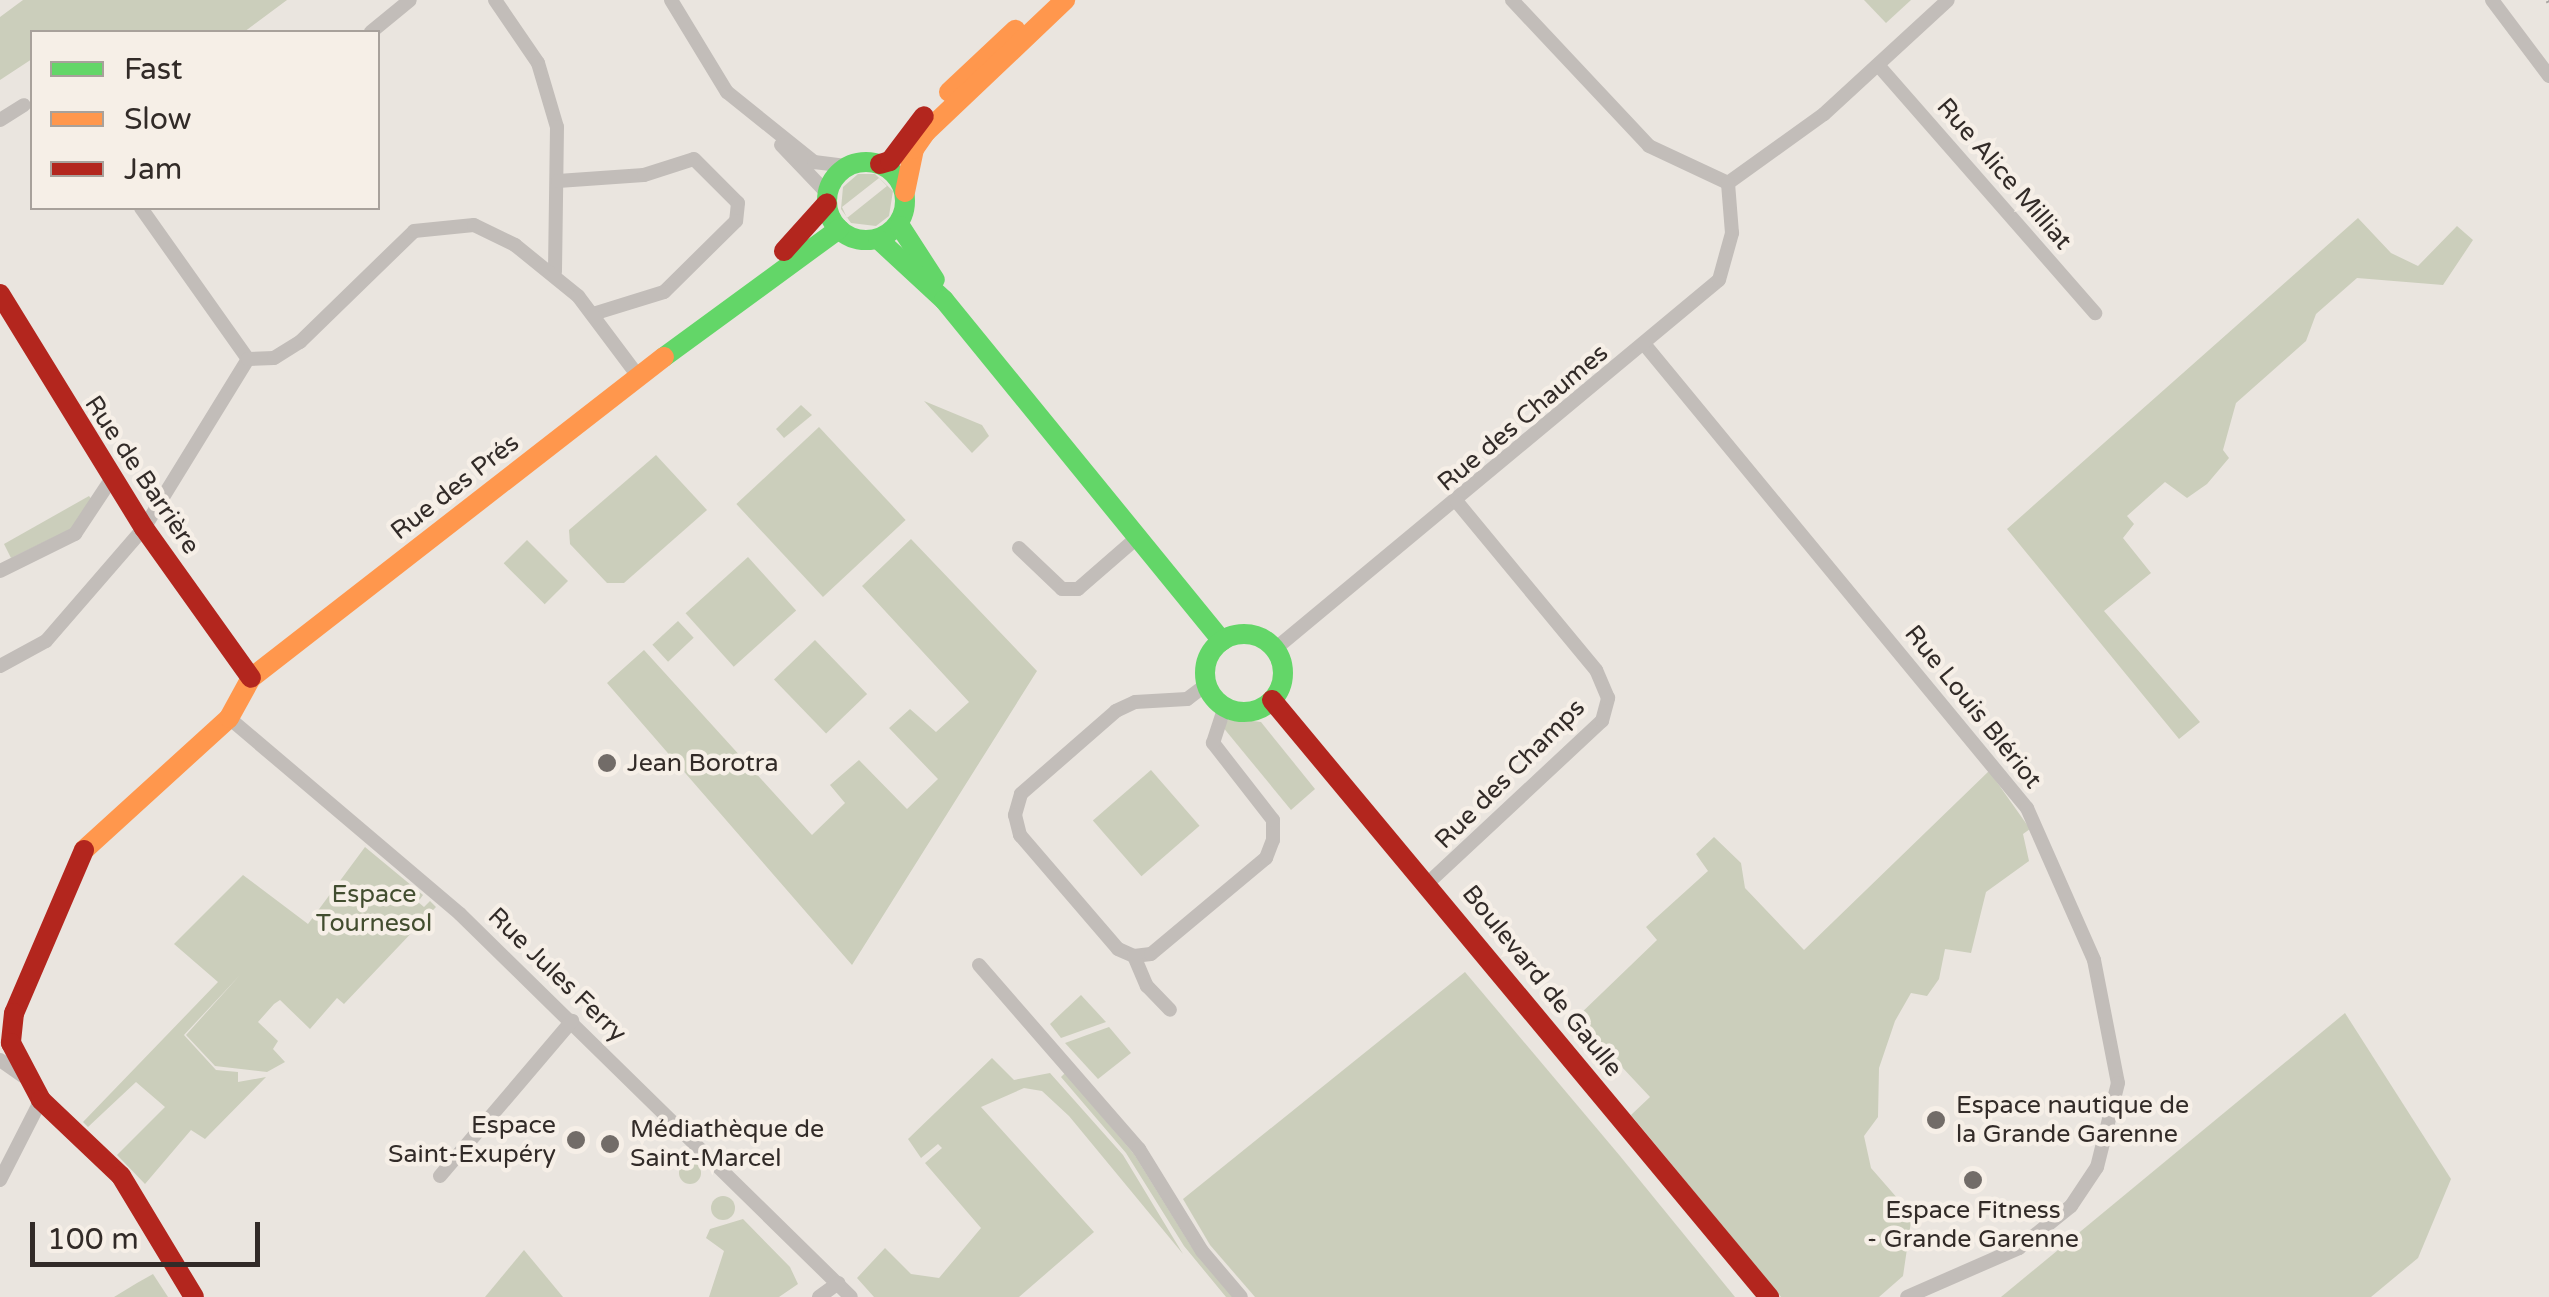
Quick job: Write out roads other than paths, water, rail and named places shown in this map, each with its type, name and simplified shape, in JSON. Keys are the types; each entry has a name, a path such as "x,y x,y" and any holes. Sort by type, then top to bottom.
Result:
{"main road":[{"path":"901,220 878,239 857,240 839,230 827,198 848,166 880,164 1046,0"},
{"path":"1065,0 926,132 914,149 901,235 944,300 1222,640"},
{"path":"880,164 905,192"},
{"name":"Rue des Prés","path":"726,309 827,198"},
{"name":"Rue des Prés","path":"7,1020 86,846 229,718 251,678 638,376 839,230"},
{"path":"878,239 944,300"},
{"name":"Rue de Barrière","path":"0,294 144,528 251,678"},
{"path":"1256,636 1275,649 1283,669 1272,700 1247,712 1225,707 1206,684 1207,661 1222,640 1256,636"},
{"name":"Boulevard de Gaulle","path":"1272,700 1769,1297"},
{"path":"7,1020 23,1076 41,1100 121,1176 194,1297"}],"street":[{"path":"373,30 410,0"},
{"path":"495,0 520,30 538,63 557,127 555,272"},
{"path":"672,0 727,92 814,162 848,166"},
{"path":"1512,0 1648,146 1728,183 1782,149 1948,0"},
{"path":"2492,0 2549,76"},
{"name":"Rue Alice Milliat","path":"1878,65 2096,313"},
{"path":"0,120 24,105"},
{"path":"742,105 827,198"},
{"path":"558,181 644,175 694,158 738,204 736,221 664,292 593,314"},
{"name":"Rue des Chaumes","path":"1275,649 1458,502 1719,280 1732,233 1728,183"},
{"path":"142,210 248,359"},
{"path":"248,359 274,358 300,342 390,250 436,224 474,225 555,272 593,314 638,376"},
{"name":"Rue Louis Blériot","path":"1645,345 2027,808 2094,960 2118,1083 2097,1167 2070,1206 2019,1248 1907,1297"},
{"path":"0,666 46,642 144,528 248,359"},
{"path":"0,571 75,534 112,478"},
{"name":"Rue des Champs","path":"1428,883 1602,722 1608,698 1596,670 1458,502"},
{"path":"1019,548 1062,588 1078,589 1139,536"},
{"path":"1206,684 1188,699 1135,702 1116,712 1021,794 1016,814 1020,834 1118,950 1134,956 1151,954 1266,858 1273,840 1273,820 1213,743 1225,707"},
{"name":"Rue Jules Ferry","path":"229,718 412,870 572,1021 851,1297"},
{"path":"1134,956 1147,986 1170,1010"},
{"path":"978,965 1139,1149 1202,1252 1241,1297"},
{"path":"440,1176 572,1021"},
{"path":"0,1060 23,1076"},
{"path":"0,1180 41,1100"},
{"path":"819,1297 838,1283"}],"place":[{"name":"Jean Borotra","path":"607,763"},
{"name":"Espace nautique de la Grande Garenne","path":"1936,1120"},
{"name":"Espace Saint-Exupéry","path":"576,1140"},
{"name":"Médiathèque de Saint-Marcel","path":"610,1144"},
{"name":"Espace Fitness - Grande Garenne","path":"1973,1180"}],"park label":[{"name":"Espace Tournesol","path":"374,910"}]}
